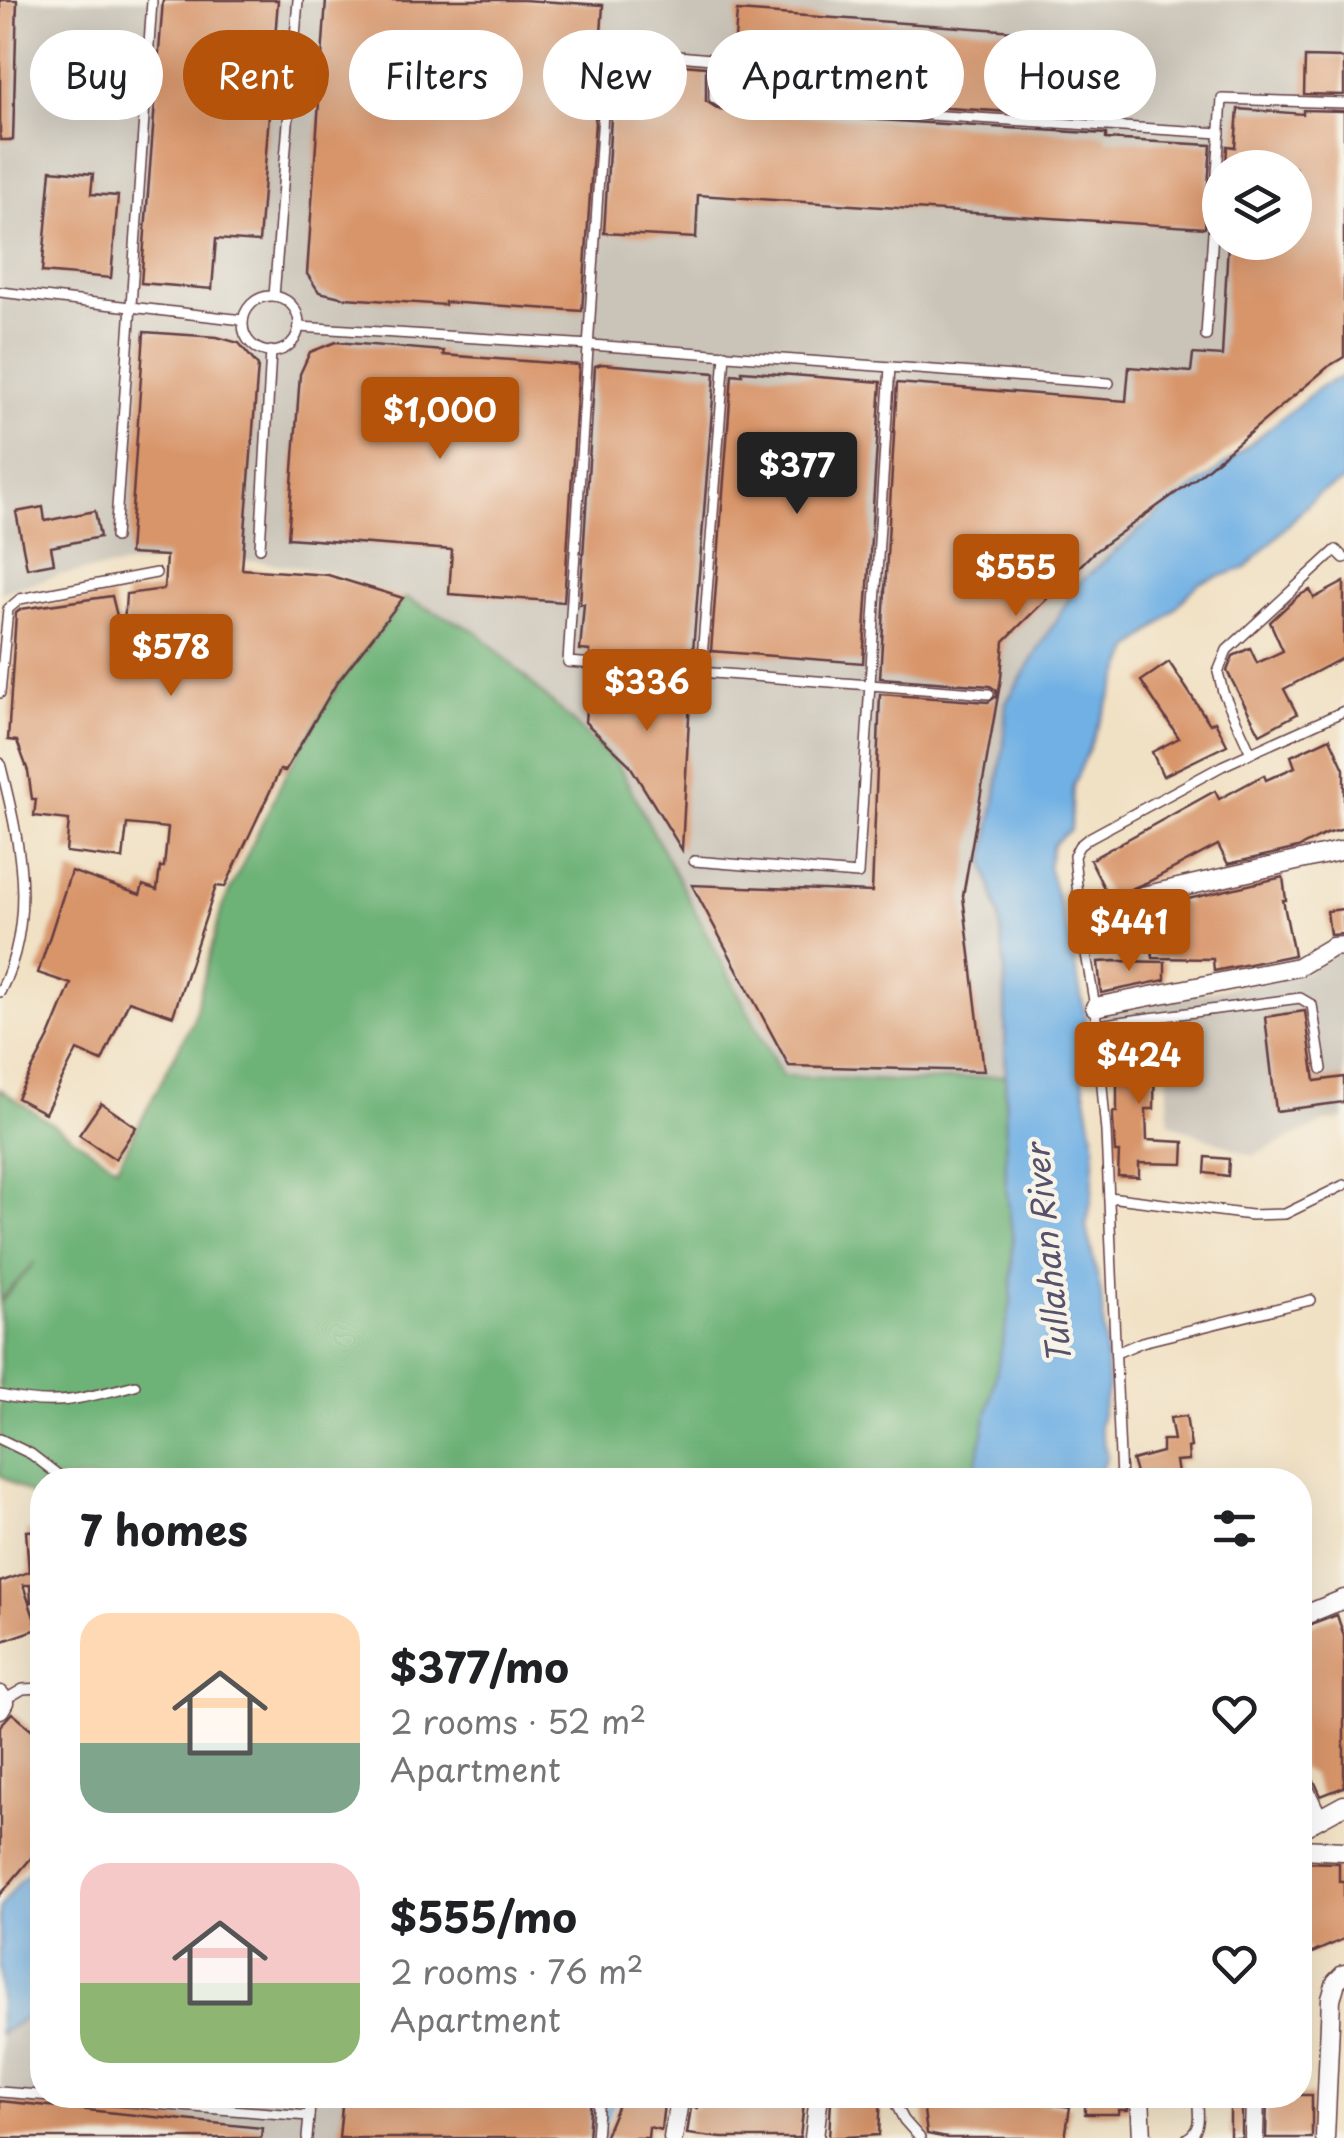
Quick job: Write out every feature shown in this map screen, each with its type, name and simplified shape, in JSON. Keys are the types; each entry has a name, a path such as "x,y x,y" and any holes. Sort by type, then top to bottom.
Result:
{"street":[{"path":"1081,924 1143,896 1340,852"},
{"path":"1096,1016 1298,967 1332,947 1344,946"},
{"path":"1312,1612 1344,1599"},
{"path":"1312,1805 1318,1818"},
{"path":"1312,1822 1344,1805"},
{"path":"1312,1849 1344,1850"},
{"path":"1326,2138 1331,1999 1336,1982 1344,1974"},
{"path":"673,2138 678,2108"},
{"path":"814,2138 817,2108"},
{"path":"1141,2108 1142,2138"},
{"path":"1254,2138 1255,2108"}],"lane":[{"path":"115,537 152,0"},
{"path":"274,296 298,0"},
{"path":"989,694 568,662 606,66 610,55 624,52 711,59 716,102 1220,133"},
{"path":"1206,336 1222,99 1344,103"},
{"path":"0,292 243,320"},
{"path":"274,296 292,305 299,328 286,347 270,352 253,346 245,336 243,320 246,309 257,299 274,296"},
{"path":"299,328 1109,383"},
{"path":"260,548 270,352"},
{"path":"701,672 725,354"},
{"path":"694,862 858,874 890,367"},
{"path":"1252,753 1222,692 1218,672 1227,650 1344,541"},
{"path":"1336,550 1344,558"},
{"path":"0,692 8,609 20,599 156,573"},
{"path":"1120,1468 1109,1197 1096,1016 1074,856 1079,846 1252,753 1344,711"},
{"path":"0,763 16,826 23,877 19,938 0,992"},
{"path":"1096,1016 1300,998 1312,1005 1322,1069"},
{"path":"1109,1197 1251,1214 1285,1214 1344,1185"},
{"path":"1116,1353 1142,1342 1311,1300"},
{"path":"0,1395 59,1404 136,1385"},
{"path":"0,1439 49,1468"},
{"path":"1,1701 30,1689"},
{"path":"0,2092 30,2094"},
{"path":"206,2108 309,2116"},
{"path":"307,2138 310,2108"},
{"path":"596,2138 598,2108"},
{"path":"898,2108 920,2138"},
{"path":"1186,2138 1198,2124 1198,2108"}],"shaded area":[{"path":"0,0 1344,0 1344,357 1256,425 1077,585 1006,703 1004,745 992,820 1005,969 1005,1075 914,1082 782,1076 703,921 476,631 405,598 324,571 256,561 159,561 63,574 0,593"},
{"path":"1344,952 1344,1119 1325,1122 1252,1156 1169,1123 1166,1033 1109,1037 1107,1013 1308,971 1333,953"},
{"path":"30,2015 30,2108 612,2108 602,2138 0,2138 0,2034"}],"green space":[{"path":"405,598 476,631 618,765 782,1076 914,1082 1005,1075 1006,1185 1013,1240 1011,1304 976,1468 30,1468 30,1494 0,1475 0,1303 35,1262 0,1300 0,1089 117,1167 193,1020 222,907 284,777 338,685"}],"water":[{"name":"Tullahan River","path":"1344,376 1344,481 1318,494 1246,568 1199,583 1131,649 1073,786 1071,829 1053,844 1048,866 1070,942 1086,1019 1081,1068 1095,1146 1086,1227 1101,1293 1108,1387 1099,1426 1107,1456 1102,1468 976,1468 1011,1304 1013,1240 1006,1185 1005,969 999,916 985,862 1004,745 1006,703 1077,585 1160,512 1321,386"},
{"path":"30,1872 30,2015 0,2034 0,1908"}],"building":[{"path":"0,0 17,0 13,140 0,140"},
{"path":"163,0 278,0 276,30 183,30 183,120 269,120 259,242 216,239 212,289 141,283 154,120 163,120"},
{"path":"326,0 523,0 603,5 601,30 543,30 543,120 595,120 582,311 345,298 319,292 307,274 318,120 329,120 329,30 324,30"},
{"path":"737,11 1002,30 984,30 984,110 964,109 964,30 736,30"},
{"path":"1305,57 1344,58 1344,95 1304,94"},
{"path":"687,65 706,67 707,120 881,120 1106,134 1106,139 1211,145 1211,150 1202,150 1202,228 698,195 696,238 604,233 611,120 687,120"},
{"path":"1238,109 1303,114 1303,110 1344,111 1344,357 1195,479 1094,552 1004,641 1001,678 963,896 984,1071 789,1066 692,885 872,892 880,694 988,702 997,696 990,686 880,678 897,383 1126,401 1129,367 1191,372 1193,354 1222,356 1227,260 1312,260 1312,150 1227,150 1227,146 1235,147"},
{"path":"51,170 93,174 91,194 118,196 111,278 42,272"},
{"path":"144,332 217,337 239,343 258,366 242,569 328,575 403,598 336,684 285,771 280,770 225,887 216,886 173,1016 129,1001 102,1061 77,1050 45,1113 17,1098 71,984 38,973 71,871 140,895 143,885 157,890 168,828 127,824 123,859 66,852 69,820 34,816 36,799 32,799 28,771 17,741 8,740 16,613 21,609 112,596 123,640 126,594 164,589 166,556 129,554"},
{"path":"336,342 579,365 564,602 449,594 452,550 288,538 300,374 310,352"},
{"path":"595,366 715,373 692,663 590,656 590,651 580,650"},
{"path":"742,371 881,382 863,663 711,651 732,374 742,375"},
{"path":"43,507 45,521 95,511 100,537 51,547 54,563 27,568 16,512"},
{"path":"1344,582 1344,657 1284,689 1297,714 1260,734 1227,671 1233,656 1250,648 1257,663 1283,651 1270,622 1298,596 1310,590 1314,598"},
{"path":"1169,662 1210,724 1215,721 1227,745 1163,776 1152,752 1179,738 1141,681"},
{"path":"589,672 691,680 682,850 629,764 585,722"},
{"path":"1330,738 1344,769 1344,829 1298,848 1228,864 1218,845 1109,898 1090,860 1215,791 1219,799 1264,775 1266,780 1295,767 1291,756"},
{"path":"1283,877 1283,900 1294,955 1214,971 1213,959 1153,958 1149,920 1125,925 1123,919 1147,908 1188,902"},
{"path":"1343,909 1344,934 1330,935 1327,911"},
{"path":"1098,962 1165,962 1165,980 1101,993"},
{"path":"1305,1011 1315,1081 1344,1077 1344,1102 1276,1111 1265,1017"},
{"path":"1163,1035 1165,1051 1155,1052 1154,1109 1146,1109 1147,1140 1184,1142 1183,1164 1139,1163 1139,1177 1118,1176 1119,1152 1115,1152 1113,1118 1113,1112 1117,1112 1117,1039"},
{"path":"101,1103 136,1127 115,1159 79,1135"},
{"path":"1206,1157 1229,1159 1228,1176 1205,1173"},
{"path":"1186,1416 1189,1460 1176,1461 1177,1468 1134,1468 1132,1460 1162,1452 1162,1440 1174,1440 1170,1418"},
{"path":"26,1531 30,1531 30,1585 23,1585 30,1606 30,1632 0,1642 0,1582 29,1572"},
{"path":"1337,1615 1344,1636 1344,1787 1321,1796 1312,1776 1312,1624"},
{"path":"12,1713 30,1728 30,1859 0,1895 0,1726"},
{"path":"1312,1862 1339,1863 1339,1881 1344,1881 1344,1939 1312,1953"},
{"path":"0,2101 30,2104 30,2108 68,2108 262,2128 261,2138 0,2138"},
{"path":"342,2108 590,2108 588,2138 339,2138"},
{"path":"617,2108 664,2108 661,2130 649,2127 648,2138 604,2138"},
{"path":"691,2108 803,2108 800,2138 687,2134"},
{"path":"831,2108 880,2108 879,2135 829,2138"},
{"path":"924,2108 1070,2108 1065,2138 947,2138 927,2134"},
{"path":"1085,2108 1128,2108 1119,2110 1119,2114 1085,2114"},
{"path":"1230,2108 1242,2108 1242,2138 1230,2138"},
{"path":"1267,2108 1312,2108 1312,2138 1266,2138"}],"waterway":[{"path":"604,2138 602,2126 610,2108"}]}
